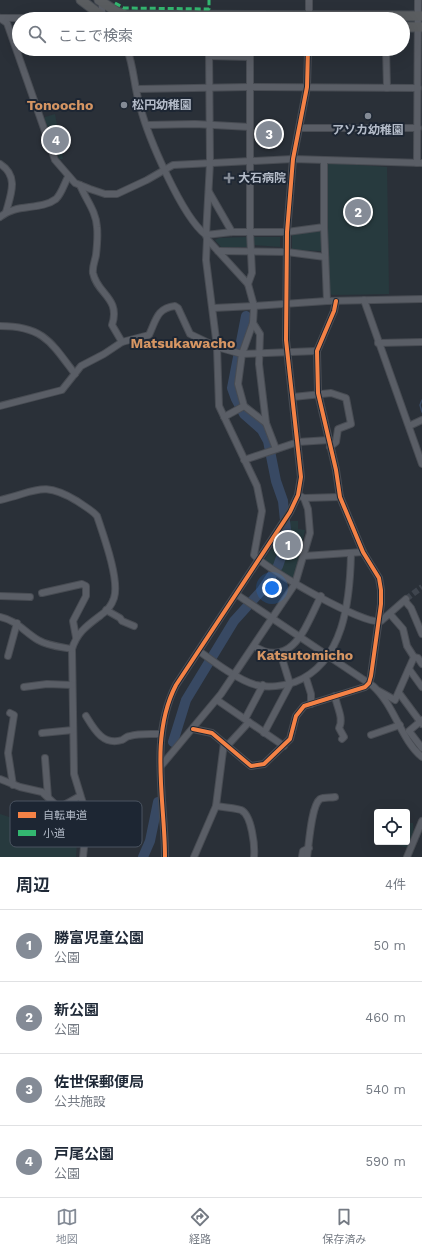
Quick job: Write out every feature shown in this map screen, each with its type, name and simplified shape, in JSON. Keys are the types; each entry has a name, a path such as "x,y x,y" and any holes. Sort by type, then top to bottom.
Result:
{"highway":[{"path":"81,0 104,12"},
{"path":"101,1 109,12"},
{"path":"410,16 420,16"}],"street":[{"path":"309,0 309,12"},
{"path":"18,56 50,150 55,160 68,177 80,185 98,192 117,194 174,165 293,159 420,163 418,128 420,16 418,0"},
{"path":"101,1 109,12"},
{"path":"0,18 12,18"},
{"path":"0,18 7,23 12,38"},
{"path":"129,56 137,89 139,105 165,170 194,224 248,284 254,306 253,323 242,354 238,384 244,406 266,423"},
{"path":"248,284 252,273 250,232 250,57 209,56 210,163 206,260 217,347 219,406 257,486 260,500 261,523 254,555 258,560 295,584 346,610 378,622"},
{"path":"161,766 217,700 295,584 310,533 308,509 301,496 298,442 288,353 287,305 287,232 293,159 301,128 307,87 308,56"},
{"path":"386,56 387,88"},
{"path":"137,89 249,87 419,87"},
{"path":"147,125 195,124 250,127"},
{"path":"301,128 418,128"},
{"path":"324,160 324,227 327,301"},
{"path":"0,164 7,168 11,176 13,187 6,212"},
{"path":"0,216 6,212 50,202 60,194 68,177"},
{"path":"80,185 92,208 97,227 96,256 93,273 114,306 115,313 112,325 122,342"},
{"path":"209,191 232,232"},
{"path":"207,237 232,232 287,232 324,227"},
{"path":"218,251 287,252 325,257"},
{"path":"213,308 287,305 327,301 422,299"},
{"path":"364,300 422,464"},
{"path":"193,728 212,733 247,764 257,766 269,760 290,739 299,711 304,706 364,687 369,683 373,667 382,590 379,578 363,552 340,497 329,440 318,395 317,351 326,325 334,311 336,301"},
{"path":"0,406 62,390 81,366 104,354 122,342 149,335 157,315 166,307 176,306 180,310 190,334 217,347 234,352 242,354 259,354 317,351"},
{"path":"253,323 259,331 259,354 266,423 276,449"},
{"path":"0,326 33,330 42,334 52,343 75,374"},
{"path":"378,343 422,342"},
{"path":"293,397 331,393 346,398 351,424 338,429 336,442 330,447"},
{"path":"224,417 244,406"},
{"path":"409,426 422,420"},
{"path":"244,460 298,442 329,440"},
{"path":"0,500 37,490 49,489 58,491 93,511 97,516 103,534 116,588 114,598 106,610 86,626 76,637 72,649 74,774 82,801"},
{"path":"301,496 340,497"},
{"path":"165,857 160,780 161,734 168,699 301,496"},
{"path":"304,556 363,552"},
{"path":"199,651 208,658 256,685 290,684 306,678 314,673 328,656 343,624 351,580 351,554"},
{"path":"42,593 82,584 86,586 86,596 73,621 76,637"},
{"path":"236,594 395,700 414,657"},
{"path":"0,596 30,597"},
{"path":"254,646 265,652 280,652 288,649 300,638 321,596"},
{"path":"378,622 390,614 405,600 411,608 422,634"},
{"path":"106,610 120,618 122,621 134,626"},
{"path":"390,614 403,628 408,646 414,657 418,658 422,664"},
{"path":"0,617 17,623 37,640 47,644 72,649"},
{"path":"8,656 17,623"},
{"path":"264,733 290,684 280,652"},
{"path":"409,669 422,687"},
{"path":"306,678 311,694 311,704"},
{"path":"24,687 47,684 72,685"},
{"path":"194,857 216,806 225,745 247,720 263,685"},
{"path":"378,690 410,743 422,758"},
{"path":"399,693 421,722 409,731 422,748"},
{"path":"335,696 338,712 342,717 342,722 339,728 344,737 342,739"},
{"path":"217,700 284,746"},
{"path":"10,713 14,715 8,753 13,785"},
{"path":"86,716 98,734 104,739 114,741 122,740 130,736 161,734"},
{"path":"375,736 400,725"},
{"path":"42,733 73,730"},
{"path":"44,758 48,797"},
{"path":"0,779 13,785 42,792 52,801"},
{"path":"70,801 80,796"},
{"path":"307,857 313,814 317,802 322,798 336,797"},
{"path":"216,806 241,810 245,813 252,832 254,857"},
{"path":"407,857 422,821"},
{"path":"83,857 84,847"},
{"path":"302,857 303,851 309,848"}],"green space":[{"path":"55,114 63,159 59,159 45,120 45,117"},
{"path":"329,163 387,167 389,294 332,295 329,292 326,166"},
{"path":"321,231 322,251 292,250 292,234"},
{"path":"247,237 248,247 221,247 215,240 219,238"},
{"path":"254,237 280,237 280,247 254,245"},
{"path":"291,521 298,521 298,529 305,530 294,578 291,579 264,560"},
{"path":"0,814 10,817 10,847 77,847 76,857 0,857"},
{"path":"410,823 413,823 414,834 410,843"},
{"path":"397,845 409,845 408,848"}],"waterway":[{"path":"173,742 186,700 234,621 262,590 278,566 287,540 283,501 276,481 268,441 262,430 244,414 232,388 246,316"},
{"path":"422,400 420,405 422,412"},
{"path":"143,857 150,841 158,802"}],"tunnel":[{"path":"406,599 422,587"}],"marked path":[{"path":"115,3 124,8 209,9 209,0"}],"cycle path":[{"path":"165,857 160,770 163,726 168,705 176,685 290,512 298,495 301,477 286,340 287,232 293,159 307,87 308,56"},
{"path":"193,729 212,733 251,766 264,764 290,739 296,716 304,706 365,687 369,683 381,604 379,578 363,552 340,497 336,470 318,393 317,351 334,311 336,301"}],"place":[{"name":"松円幼稚園","path":"124,105"},
{"name":"アソカ幼稚園","path":"368,116"},
{"name":"佐世保郵便局","path":"269,134"},
{"name":"戸尾公園","path":"56,140"},
{"name":"大石病院","path":"229,178"},
{"name":"新公園","path":"358,212"},
{"name":"勝富児童公園","path":"288,545"}],"district":[{"name":"Tonoocho","path":"60,105"},
{"name":"Matsukawacho","path":"183,343"},
{"name":"Katsutomicho","path":"305,655"}]}
